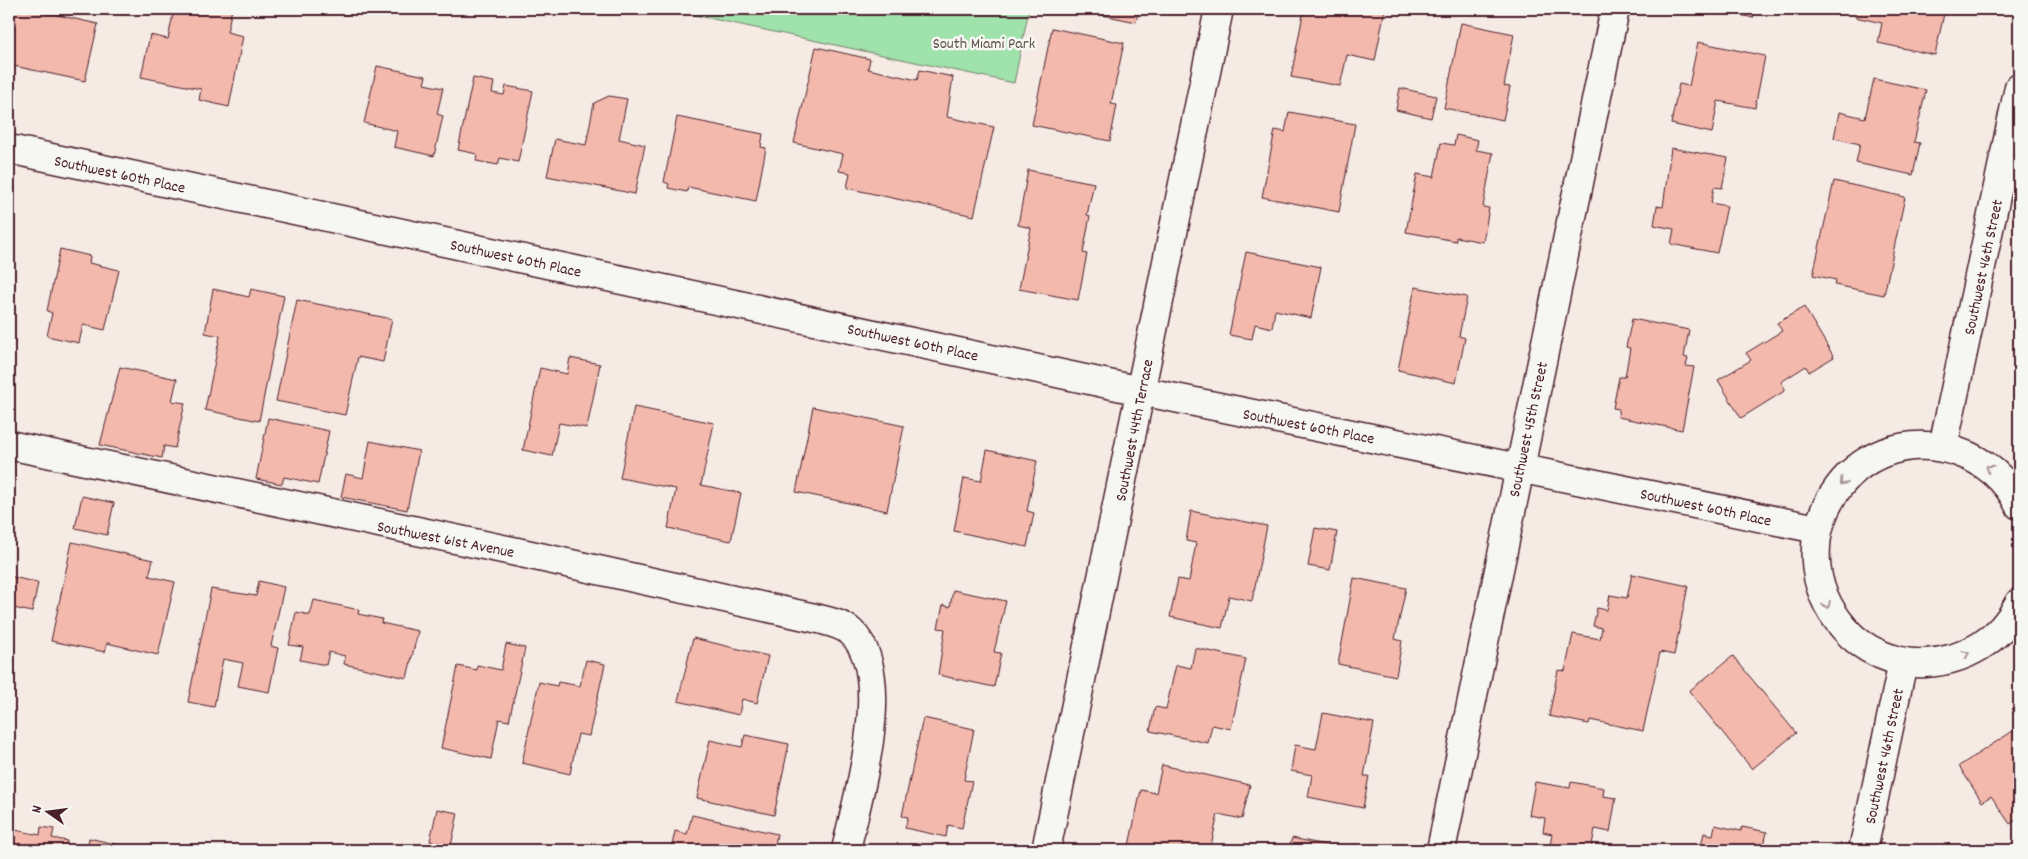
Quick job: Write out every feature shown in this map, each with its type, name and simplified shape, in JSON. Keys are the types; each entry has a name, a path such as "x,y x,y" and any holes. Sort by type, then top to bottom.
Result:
{"street":[{"name":"Southwest 44th Terrace","path":"1046,850 1218,9"},
{"name":"Southwest 45th Street","path":"1442,850 1519,468 1615,9"},
{"name":"Southwest 46th Street","path":"1943,447 2019,87"},
{"name":"Southwest 60th Place","path":"9,149 1141,391 1817,529"},
{"name":"Southwest 61st Avenue","path":"9,445 517,552 831,622 852,633 867,658 873,690 870,728 846,850"},
{"path":"2019,505 2014,494 1995,472 1971,456 1943,447 1916,445 1889,450 1864,462 1843,480 1827,502 1817,529 1814,558 1819,587 1831,614 1859,642 1875,652 1903,662 1922,664 1941,662 1975,650 2004,626 2019,603"},
{"name":"Southwest 46th Street","path":"1863,850 1903,662"}],"green space":[{"name":"South Miami Park","path":"666,9 1029,9 1014,83"}],"building":[{"path":"9,9 30,9 98,24 85,81 9,65"},
{"path":"174,9 232,9 227,32 243,36 229,107 199,100 201,89 141,77 150,35 168,39"},
{"path":"315,9 349,9 347,15"},
{"path":"1075,9 1139,9 1136,22"},
{"path":"1304,9 1314,11 1315,9 1385,9 1375,61 1347,55 1340,86 1291,77"},
{"path":"1715,9 1755,9 1753,18"},
{"path":"1856,9 1945,9 1935,55 1878,43 1882,23 1855,17"},
{"path":"1461,23 1514,34 1504,86 1510,87 1503,120 1444,108"},
{"path":"1052,28 1124,43 1111,104 1117,105 1110,141 1032,125"},
{"path":"1698,42 1765,56 1755,108 1718,101 1712,133 1671,124 1679,84 1689,86"},
{"path":"816,47 870,59 868,69 917,80 920,70 953,77 947,117 994,127 974,216 847,188 850,173 839,171 843,154 794,143"},
{"path":"377,66 426,76 424,84 443,88 437,114 443,116 434,156 394,147 397,131 364,123"},
{"path":"473,78 494,82 492,93 504,95 506,86 533,91 518,162 500,158 498,165 476,161 477,154 458,150"},
{"path":"1874,79 1926,90 1914,142 1920,143 1913,175 1856,163 1860,144 1834,138 1839,112 1865,118"},
{"path":"1400,88 1436,96 1431,118 1396,110"},
{"path":"609,96 627,99 619,139 645,145 635,194 547,176 555,139 586,145 594,103"},
{"path":"1289,112 1355,124 1339,212 1262,197 1275,130 1285,132"},
{"path":"677,117 763,134 761,147 766,148 756,201 688,187 687,192 668,188 669,184 664,182"},
{"path":"1456,135 1478,140 1476,150 1493,153 1483,207 1489,208 1483,242 1456,237 1456,241 1406,232 1417,174 1434,177 1441,143 1454,145"},
{"path":"1671,148 1728,158 1722,188 1714,187 1711,203 1727,206 1717,253 1671,244 1674,229 1654,225 1657,206 1663,207"},
{"path":"1028,170 1094,183 1087,215 1090,216 1083,253 1087,254 1078,300 1019,289 1031,228 1018,225"},
{"path":"1834,181 1905,197 1884,295 1835,285 1836,280 1813,275"},
{"path":"60,249 90,256 89,263 119,270 105,330 83,325 79,343 47,336 52,313 47,311"},
{"path":"1246,252 1321,267 1311,318 1275,310 1272,328 1255,324 1252,339 1229,335"},
{"path":"1415,287 1467,297 1459,336 1465,338 1456,383 1398,370"},
{"path":"213,289 249,297 251,289 284,296 259,421 205,410 220,336 205,333"},
{"path":"297,300 392,319 383,362 358,357 345,415 276,401"},
{"path":"1804,307 1834,357 1809,372 1806,366 1781,382 1786,390 1741,418 1718,380 1751,360 1746,353 1782,331 1777,323"},
{"path":"1632,319 1689,330 1684,357 1688,358 1686,366 1694,367 1682,430 1618,417 1619,409 1613,408 1619,377 1625,377 1630,348 1626,347"},
{"path":"570,358 600,364 587,428 559,423 552,456 523,450 540,368 567,374"},
{"path":"120,367 177,379 172,401 185,403 175,448 164,446 162,458 100,445"},
{"path":"634,407 714,423 701,485 741,493 731,541 668,528 676,489 620,478"},
{"path":"813,407 904,426 887,511 796,492"},
{"path":"268,418 329,431 318,484 284,477 282,484 256,479"},
{"path":"370,441 419,451 407,510 341,497 346,474 363,478"},
{"path":"987,450 1037,461 1027,511 1034,513 1027,547 954,531 964,478 981,481"},
{"path":"82,496 114,503 107,535 75,528"},
{"path":"1191,511 1267,526 1252,601 1229,596 1222,628 1170,617 1178,579 1189,581 1196,543 1186,541"},
{"path":"1315,528 1337,532 1330,570 1308,566"},
{"path":"72,542 153,560 149,576 175,582 158,655 107,643 105,652 51,641"},
{"path":"1632,574 1688,586 1674,655 1660,652 1643,731 1590,720 1589,724 1549,716 1558,670 1565,671 1573,634 1600,639 1602,628 1593,626 1597,608 1607,610 1610,595 1627,598"},
{"path":"9,576 38,583 32,612 9,607"},
{"path":"1354,578 1406,588 1395,639 1402,641 1396,676 1338,664"},
{"path":"259,581 284,587 271,646 278,648 269,692 238,686 243,663 223,659 214,707 188,702 211,589 256,596"},
{"path":"953,590 1006,601 994,652 1001,653 994,687 938,675 945,629 938,628 943,605 950,607"},
{"path":"314,600 359,610 358,614 382,619 381,623 418,631 407,678 344,664 345,656 329,652 326,665 300,660 303,647 289,645 296,612 310,615"},
{"path":"693,638 768,656 757,703 742,699 739,715 678,701"},
{"path":"506,644 525,648 509,721 499,719 491,759 441,748 458,666 477,670 477,665 501,670"},
{"path":"1195,648 1246,659 1231,729 1212,725 1208,743 1150,731 1155,707 1166,709 1176,665 1191,668"},
{"path":"1733,656 1796,733 1752,769 1689,691"},
{"path":"586,660 605,664 589,736 578,734 570,774 522,763 539,682 557,686 558,682 580,686"},
{"path":"1323,713 1374,723 1364,776 1369,776 1363,808 1308,797 1312,775 1291,771 1295,745 1316,749"},
{"path":"923,718 974,729 964,780 972,781 962,828 948,825 946,837 905,828 908,817 902,816"},
{"path":"2019,727 2019,818 2010,824 1991,796 1982,802 1959,766"},
{"path":"745,735 789,744 774,815 697,798 710,740 742,747"},
{"path":"1162,765 1250,785 1242,819 1218,814 1210,850 1128,850 1141,790 1156,793"},
{"path":"1535,782 1570,788 1571,782 1604,788 1603,796 1616,798 1610,832 1595,829 1591,850 1557,850 1558,847 1550,846 1552,834 1543,832 1545,818 1529,815"},
{"path":"437,809 458,813 451,846 430,841"},
{"path":"692,815 777,834 774,850 671,850 675,831 687,834"},
{"path":"1715,825 1741,831 1742,827 1767,832 1763,850 1700,850 1704,833 1713,835"},
{"path":"41,827 54,829 52,838 67,841 65,850 9,850 10,829 40,835"},
{"path":"89,838 136,849 136,850 87,850"},
{"path":"1292,838 1344,849 1344,850 1289,850"}]}
